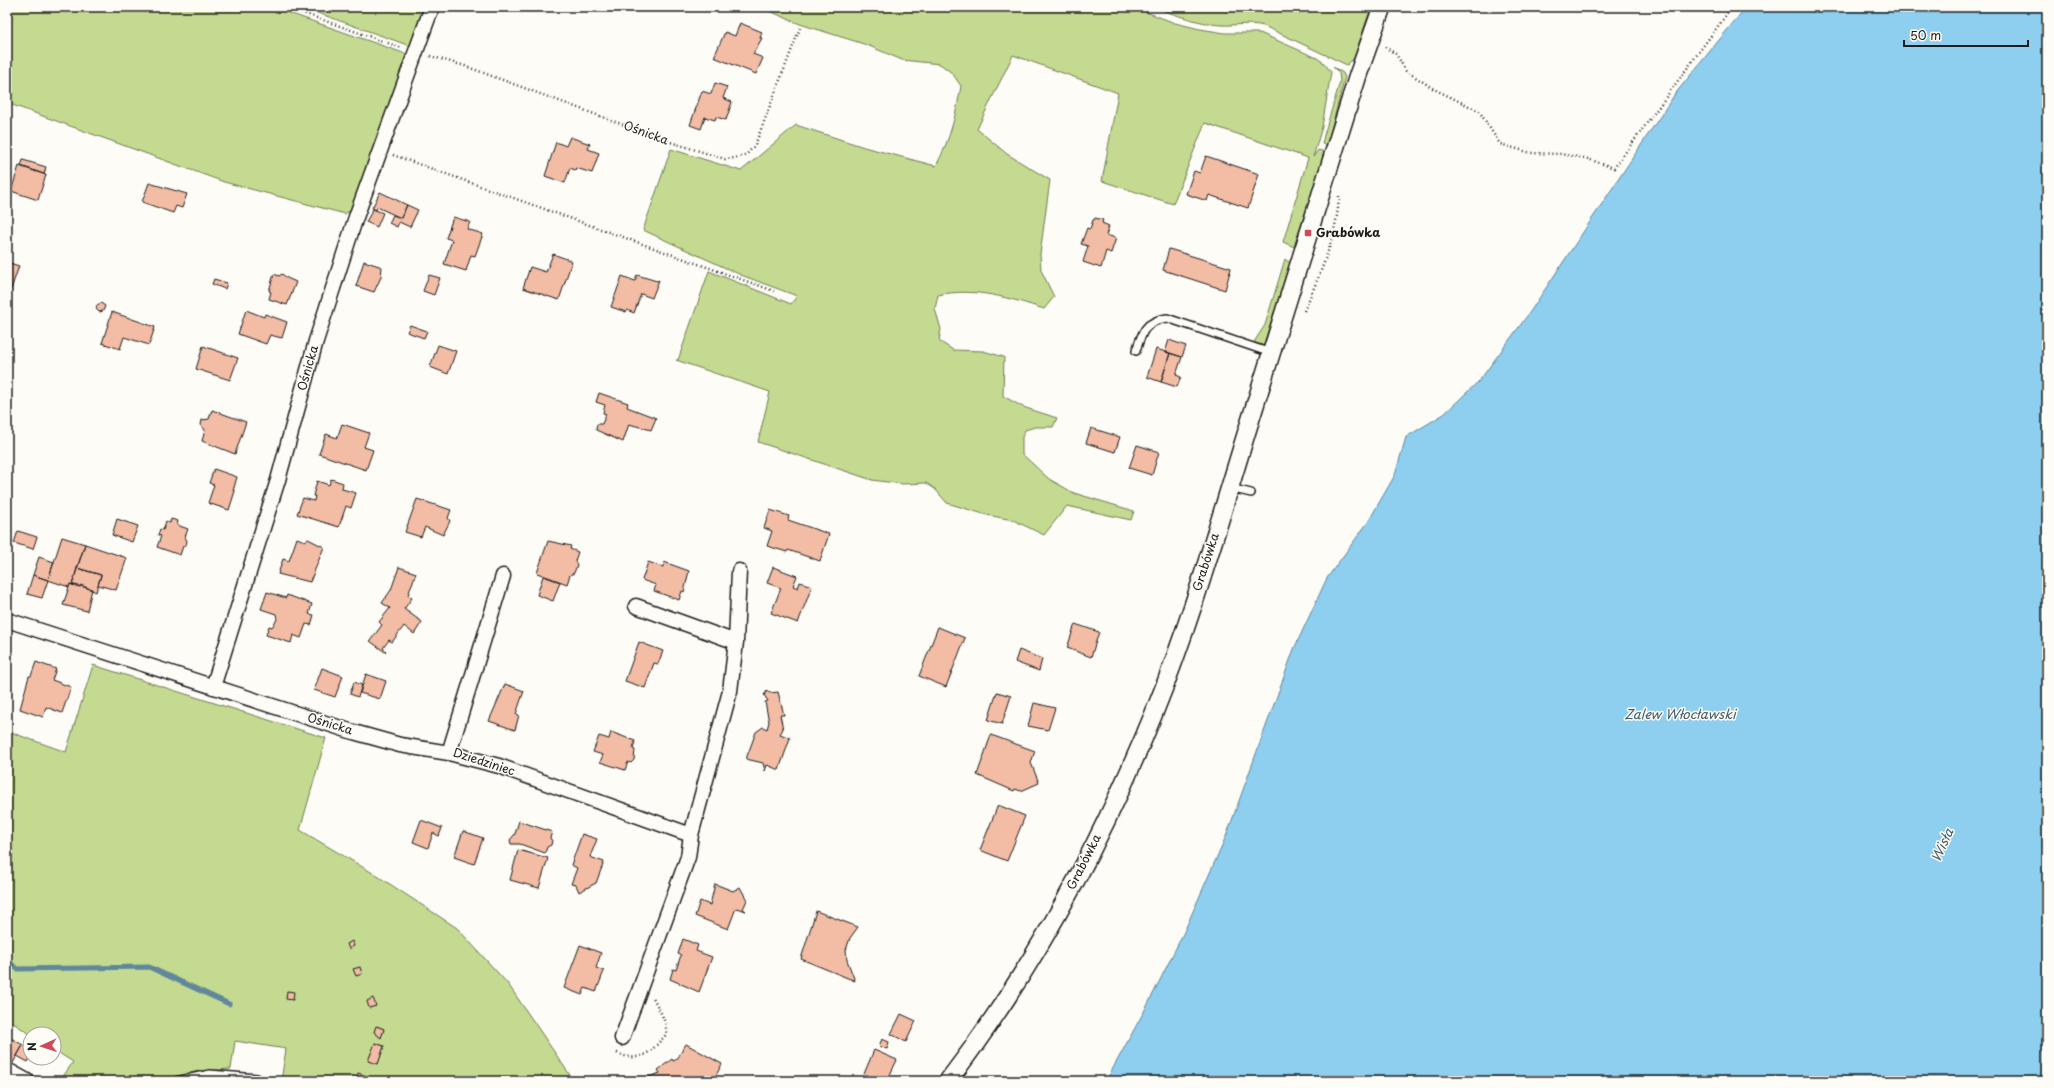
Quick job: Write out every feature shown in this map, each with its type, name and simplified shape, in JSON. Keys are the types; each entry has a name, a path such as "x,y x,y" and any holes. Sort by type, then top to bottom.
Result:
{"street":[{"name":"Ośnicka","path":"213,687 278,480 316,341 356,217 432,7"},
{"name":"Grabówka","path":"948,1081 983,1034 1039,946 1084,864 1113,805 1154,712 1192,604 1369,43 1382,7"},
{"path":"622,1038 688,857 691,835 730,691 736,642 739,571"},
{"name":"Dziedziniec","path":"503,576 449,752 499,766 691,835"},
{"path":"636,606 736,642"},
{"name":"Ośnicka","path":"7,620 213,687 400,745 449,752"},
{"path":"7,1070 27,1081"}],"lane":[{"path":"1136,351 1141,336 1147,326 1156,320 1167,318 1271,353"},
{"path":"1229,488 1251,493"},
{"path":"176,1081 210,1074 257,1078"}],"path":[{"path":"286,7 416,53"},
{"path":"1369,43 1382,46 1396,54 1406,71 1434,89 1479,111 1500,144 1531,153 1560,154 1585,158 1614,168 1732,7"},
{"name":"Ośnicka","path":"416,53 465,66 667,142 725,159 736,158 747,154 755,145 800,28"},
{"path":"381,151 774,292"}],"green space":[{"path":"7,7 272,7 409,55 353,208 345,214 224,182 7,103"},
{"path":"301,7 429,7 413,47"},
{"path":"760,7 1133,7 1175,23 1200,29 1225,33 1260,33 1317,58 1324,63 1331,72 1322,127 1313,157 1318,150 1325,152 1294,247 1283,242 1308,158 1205,123 1173,204 1102,181 1118,93 1013,55 977,129 1007,154 1050,180 1040,254 1041,270 1054,297 1044,309 1018,301 978,293 965,292 938,295 935,309 941,329 939,341 953,350 983,351 1004,357 1003,396 1023,407 1057,418 1053,427 1035,427 1025,430 1022,437 1022,454 1049,479 1074,493 1134,511 1131,520 1067,506 1044,535 1013,520 987,515 947,503 935,489 926,483 902,484 872,480 758,442 770,392 676,360 678,360 709,271 791,304 797,296 741,275 643,230 671,149 741,171 796,125 864,147 936,166 949,137 955,117 961,86 952,73 940,64 902,60 867,45 800,24"},
{"path":"1154,7 1371,7 1354,58 1347,65 1264,26 1253,24 1212,24 1187,18"},
{"path":"1333,67 1343,73 1345,77 1327,145 1322,144 1340,82 1339,73"},
{"path":"1285,259 1290,263 1263,346 1254,342 1265,325"},
{"path":"93,665 326,738 300,830 376,875 457,928 508,984 574,1081 375,1081 375,1079 358,1073 355,1081 281,1081 286,1049 235,1041 231,1069 198,1071 158,1081 60,1081 73,1062 62,1055 62,1026 22,1026 22,1029 7,1019 7,731 66,752","holes":["377,1026 384,1029 381,1038 374,1032","375,1043 384,1046 378,1064 368,1061"]}],"water":[{"name":"Zalew Włocławski","path":"1746,7 2047,7 2047,1081 1106,1081 1148,1004 1183,934 1227,834 1294,649 1327,578 1368,522 1395,475 1406,437 1444,414 1479,381 1530,312 1675,94"}],"building":[{"path":"740,23 762,32 760,38 762,38 753,54 763,58 756,74 714,57 725,32 735,36"},
{"path":"715,83 727,87 723,98 732,102 726,120 716,117 715,120 705,117 701,129 690,125 702,91 711,94"},
{"path":"570,137 590,144 588,149 599,153 592,173 576,168 575,170 570,168 565,183 545,176 556,142 566,146"},
{"path":"1206,156 1259,174 1248,208 1209,195 1207,201 1186,194 1194,171 1200,173"},
{"path":"23,160 46,167 44,174 21,166"},
{"path":"19,166 46,175 38,200 11,191"},
{"path":"149,183 187,194 182,208 176,206 173,213 142,202"},
{"path":"380,192 407,205 401,218 377,207 376,210 372,208"},
{"path":"407,205 418,210 410,227 399,222 397,227 389,223 393,215 401,218"},
{"path":"373,209 383,213 377,227 366,222"},
{"path":"453,217 470,222 467,229 483,234 475,256 471,255 466,271 444,264 452,240 446,238"},
{"path":"1095,218 1103,220 1102,223 1109,226 1106,235 1116,238 1111,253 1106,251 1101,268 1083,262 1088,246 1081,244 1087,228 1090,229"},
{"path":"1169,249 1231,268 1225,290 1163,270"},
{"path":"553,254 572,261 559,300 523,288 530,267 546,272"},
{"path":"364,261 382,267 381,277 374,292 356,286"},
{"path":"7,262 19,266 8,298 7,298"},
{"path":"274,274 279,276 282,274 296,282 287,305 269,299 271,292 269,291"},
{"path":"429,275 440,278 434,295 423,291"},
{"path":"637,275 657,281 659,280 652,298 641,294 634,313 611,307 622,276 635,281"},
{"path":"214,279 227,283 225,289 212,284"},
{"path":"101,303 105,306 103,311 99,312 96,309 97,305"},
{"path":"246,310 264,317 265,314 287,322 282,338 270,335 266,344 238,334"},
{"path":"112,312 155,327 149,345 124,337 120,349 102,343"},
{"path":"410,325 427,331 424,338 407,332"},
{"path":"1169,340 1186,346 1182,357 1165,352"},
{"path":"438,345 456,351 448,374 430,367"},
{"path":"203,346 238,358 230,380 196,369"},
{"path":"1156,349 1170,353 1161,382 1147,377"},
{"path":"1170,353 1182,357 1176,375 1181,377 1177,387 1161,382"},
{"path":"599,393 628,403 627,407 656,418 651,430 629,424 623,442 596,430 597,424 602,424 606,414 603,413 605,405 596,402"},
{"path":"212,410 246,422 235,454 202,441 205,430 201,425 202,420 209,419"},
{"path":"342,424 369,433 364,447 373,450 366,470 319,454 326,434 337,438"},
{"path":"1091,428 1120,437 1115,452 1086,443"},
{"path":"1137,445 1159,452 1152,475 1129,468"},
{"path":"214,469 237,477 233,491 235,491 229,510 208,503 214,485 209,483"},
{"path":"331,479 343,483 342,489 356,493 351,508 346,506 339,527 297,514 303,498 314,501 315,496 313,496 317,481 329,485"},
{"path":"417,499 451,510 448,518 450,521 443,535 425,527 421,537 405,532"},
{"path":"770,510 789,516 788,520 829,534 820,561 788,550 787,552 767,546 772,531 764,528"},
{"path":"117,519 138,526 132,542 112,535"},
{"path":"171,519 178,521 177,525 188,529 185,537 187,541 186,545 183,546 180,555 157,547 161,536 158,535 160,529 163,530 166,521 170,523"},
{"path":"18,531 37,537 33,549 14,543"},
{"path":"62,537 85,544 72,585 70,584 69,587 48,580"},
{"path":"297,538 305,541 308,539 324,547 310,582 278,574 283,559 289,561"},
{"path":"548,541 571,546 570,549 578,552 575,561 577,565 574,573 570,575 567,584 537,573"},
{"path":"85,544 127,558 116,590 98,585 101,575 77,568"},
{"path":"39,557 54,562 48,580 33,575"},
{"path":"648,562 663,567 664,562 689,571 684,592 682,591 679,600 654,591 656,585 642,580"},
{"path":"399,567 416,573 408,595 412,598 404,609 422,622 414,634 404,626 392,642 389,640 383,648 386,651 385,652 370,641 382,625 379,622 390,608 382,603 391,590"},
{"path":"773,567 797,576 793,586 798,588 800,582 812,586 798,623 771,613 781,588 767,583"},
{"path":"77,568 101,575 96,592 81,585 80,587 72,585"},
{"path":"33,575 48,580 42,598 27,594"},
{"path":"543,576 560,582 553,601 537,595"},
{"path":"70,584 92,589 87,611 63,605"},
{"path":"267,592 286,598 287,595 312,604 309,614 314,615 311,625 306,624 301,638 293,635 291,643 266,635 269,626 272,627 277,619 276,614 261,609"},
{"path":"1075,624 1099,632 1091,657 1067,648"},
{"path":"938,627 965,638 946,687 919,676"},
{"path":"639,642 663,651 658,664 654,663 645,688 625,681"},
{"path":"1019,650 1042,659 1039,671 1015,662"},
{"path":"36,662 56,669 52,680 71,687 62,713 46,707 43,717 20,709 29,676 31,676"},
{"path":"322,668 343,676 335,697 314,690"},
{"path":"366,674 386,681 380,699 360,693"},
{"path":"354,682 362,685 358,697 350,694"},
{"path":"505,684 524,691 516,714 519,715 515,730 489,721"},
{"path":"767,691 770,693 778,692 784,715 780,715 783,729 780,734 790,738 779,770 767,765 765,771 763,763 746,759 756,732 763,727 767,729 769,722 765,702 768,701 764,695"},
{"path":"997,692 1011,696 1002,724 988,720"},
{"path":"1034,703 1055,708 1048,730 1028,726"},
{"path":"611,732 635,741 633,749 635,750 634,760 631,763 628,762 625,770 600,762 603,755 593,752 599,736 609,739"},
{"path":"991,735 1035,751 1031,763 1039,783 1021,791 1015,789 1014,791 977,775"},
{"path":"998,805 1025,816 1007,861 980,850"},
{"path":"421,820 442,828 439,836 433,833 428,848 413,842"},
{"path":"519,821 552,832 550,838 552,841 551,845 547,847 545,853 520,844 511,844 510,840 515,834"},
{"path":"463,831 483,838 474,864 454,857"},
{"path":"582,834 597,839 590,857 604,862 596,883 579,892 576,885 571,884 577,868 571,865"},
{"path":"518,850 548,858 539,888 510,880"},
{"path":"715,884 733,891 740,887 747,900 743,909 746,911 736,908 728,929 695,916 700,901 710,905"},
{"path":"816,911 858,927 850,938 846,950 847,960 855,981 801,959"},
{"path":"683,939 698,945 696,951 712,957 699,992 670,979 673,969 676,970 681,955 678,954"},
{"path":"352,941 354,946 349,949 347,944"},
{"path":"580,945 601,953 596,968 604,971 596,992 585,988 582,995 564,988"},
{"path":"360,967 362,974 356,976 353,969"},
{"path":"287,991 294,992 293,1000 286,999"},
{"path":"373,998 376,1006 369,1008 367,1001"},
{"path":"901,1014 916,1021 906,1042 891,1034"},
{"path":"376,1026 384,1029 381,1038 374,1032"},
{"path":"7,1036 22,1044 22,1047 13,1063 7,1059"},
{"path":"882,1039 889,1042 887,1049 879,1046"},
{"path":"375,1043 384,1046 378,1064 368,1061"},
{"path":"686,1044 722,1064 713,1081 708,1081 700,1077 697,1081 637,1081 660,1073 658,1070 672,1059 673,1061 677,1059"},
{"path":"22,1047 22,1059 17,1056"},
{"path":"874,1050 897,1060 887,1081 879,1081 864,1074"},
{"path":"358,1073 375,1079 375,1081 355,1081"}],"waterway":[{"path":"7,960 17,969 149,967 229,1004"}],"place":[{"name":"Grabówka","path":"1308,233"}],"water label":[{"name":"Wisła","path":"1942,845"}]}
